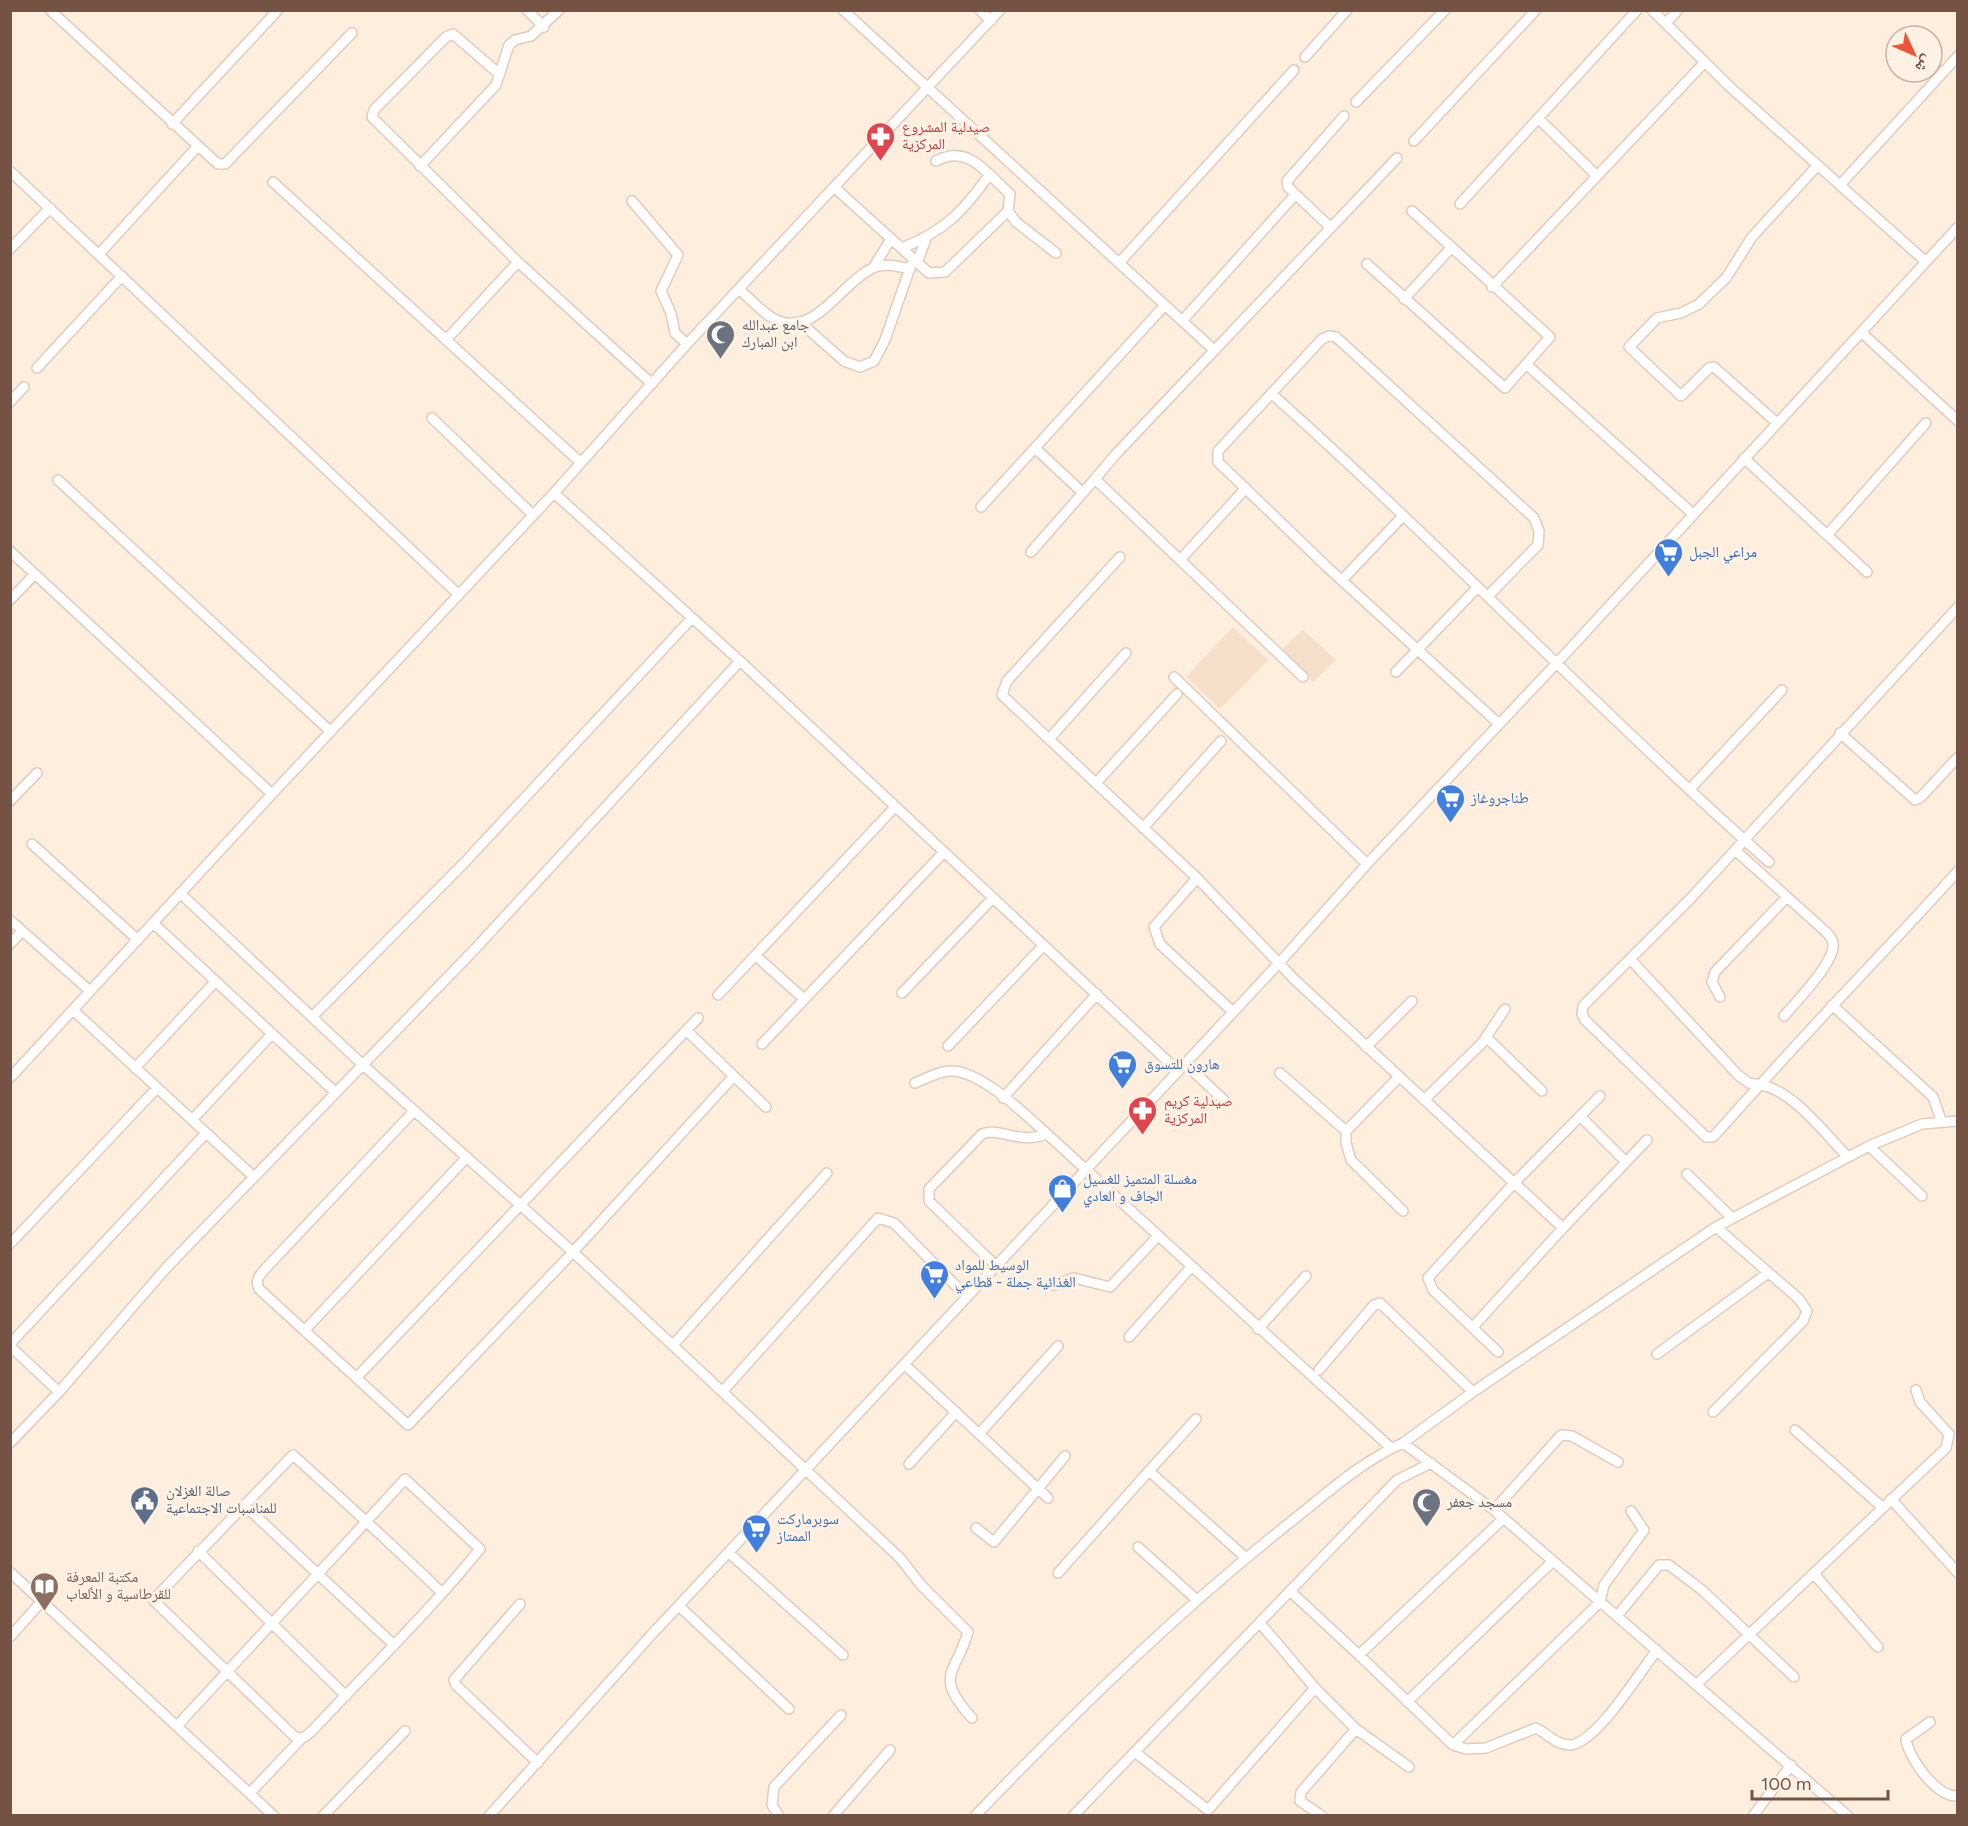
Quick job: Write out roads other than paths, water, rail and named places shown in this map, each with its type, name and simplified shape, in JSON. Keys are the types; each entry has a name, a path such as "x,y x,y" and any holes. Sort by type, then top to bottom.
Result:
{"street":[{"path":"50,10 218,164 225,164 352,33"},
{"path":"172,124 278,10"},
{"path":"526,10 544,27"},
{"path":"420,166 496,85 498,73 509,45 515,40 531,36 544,27 559,10"},
{"path":"843,10 927,90 1214,350"},
{"path":"980,10 991,21"},
{"path":"10,1078 330,731 554,493 687,344 1000,10"},
{"path":"1305,57 1347,10"},
{"path":"1356,102 1444,10"},
{"path":"1414,141 1536,10"},
{"path":"1460,204 1636,10"},
{"path":"1653,10 1705,62 1925,261"},
{"path":"1666,23 1678,10"},
{"path":"498,73 453,34 446,37 374,110 372,117 518,262 652,384"},
{"path":"1840,185 1958,56"},
{"path":"1492,287 1705,62"},
{"path":"1119,263 1294,70"},
{"path":"1330,227 1288,188 1287,181 1344,116"},
{"path":"1538,118 1596,175"},
{"path":"99,254 197,147"},
{"path":"834,187 902,248 913,263 929,273 945,272 1008,211 1010,194 970,159 957,153 936,161"},
{"path":"1031,552 1116,454 1397,158"},
{"path":"1776,422 1714,367 1709,368 1681,396 1629,347 1657,318 1681,313 1699,304 1726,278 1752,237 1818,165"},
{"path":"10,171 458,594"},
{"path":"902,248 926,239 947,225 989,175"},
{"path":"273,182 580,462"},
{"path":"1182,321 1295,195"},
{"path":"632,201 678,255 661,291 671,313 675,333 687,344"},
{"path":"10,249 50,208"},
{"path":"1008,211 1017,222 1056,254"},
{"path":"1366,264 1504,388 1550,337 1492,287 1412,211"},
{"path":"489,1815 679,1606 807,1471 1180,1066 1280,962 1367,864 1555,665 1776,422 1958,227"},
{"path":"739,289 772,317 788,323 801,323 821,311 873,268 891,239"},
{"path":"801,323 844,361 860,367 874,361 885,340 913,263 926,239"},
{"path":"1404,299 1451,248"},
{"path":"446,340 518,262"},
{"path":"873,268 913,263"},
{"path":"37,368 122,276"},
{"path":"981,507 1165,305"},
{"path":"1861,332 1955,415"},
{"path":"1488,596 1538,545 1539,531 1534,518 1335,337 1329,336 1322,339 1216,456 1218,462 1342,580 1500,724"},
{"path":"1526,364 1693,514"},
{"path":"10,402 24,387"},
{"path":"1273,394 1488,596 1555,665 1769,862"},
{"path":"432,418 533,515"},
{"path":"1827,535 1926,423"},
{"path":"1035,448 1083,493"},
{"path":"1744,458 1868,572"},
{"path":"1095,479 1303,677"},
{"path":"57,480 330,731"},
{"path":"1180,560 1246,488"},
{"path":"554,493 740,661 1097,994 1180,1066 1225,1101"},
{"path":"1342,580 1402,517"},
{"path":"10,551 272,794"},
{"path":"1120,557 1003,688 1002,695 1197,878 1366,1047 1563,1228"},
{"path":"10,600 35,573"},
{"path":"1396,672 1478,587"},
{"path":"1958,607 1840,732 1735,850 1631,960 1583,1006 1582,1014 1650,1083 1710,1139 1832,1005 1866,974 1958,870"},
{"path":"312,1017 465,862 692,618"},
{"path":"1049,739 1126,653"},
{"path":"10,1443 59,1392 167,1267 560,858 740,661"},
{"path":"1174,677 1367,864"},
{"path":"1690,789 1782,690"},
{"path":"1096,783 1178,694"},
{"path":"1840,732 1915,800 1920,798 1958,757"},
{"path":"1143,828 1221,741"},
{"path":"10,801 37,773"},
{"path":"718,995 895,807"},
{"path":"32,844 138,940"},
{"path":"1735,850 1825,931 1833,944 1832,951 1819,973 1784,1016"},
{"path":"762,1044 944,852"},
{"path":"1197,878 1154,927 1156,936 1160,944 1232,1011"},
{"path":"180,893 363,1065 573,1252 890,1549 921,1585 965,1626 968,1632 954,1662 951,1686 972,1718"},
{"path":"1720,997 1712,977 1787,897"},
{"path":"902,993 993,898"},
{"path":"10,920 90,991"},
{"path":"153,923 335,1092"},
{"path":"10,944 22,931"},
{"path":"948,1046 1044,945"},
{"path":"756,956 804,999"},
{"path":"1631,960 1738,1075 1749,1083 1772,1086 1784,1094 1847,1156"},
{"path":"135,1068 215,982"},
{"path":"1003,1098 1097,994"},
{"path":"1366,1047 1412,1001"},
{"path":"1832,1005 1933,1097 1941,1120"},
{"path":"1424,1100 1486,1037 1505,1009"},
{"path":"74,1011 254,1177"},
{"path":"357,1377 698,1018"},
{"path":"687,1031 766,1107"},
{"path":"192,1120 271,1035"},
{"path":"1486,1037 1542,1091"},
{"path":"915,1083 951,1070 974,1078 1003,1098 1086,1169 1258,1329 1391,1448"},
{"path":"1280,1073 1346,1131"},
{"path":"414,1111 257,1278 259,1289 408,1425 573,1252 734,1076"},
{"path":"1399,1077 1346,1131 1346,1143 1351,1160 1403,1211"},
{"path":"10,1244 157,1088"},
{"path":"1498,1353 1433,1290 1428,1278 1514,1183 1600,1096"},
{"path":"1580,1116 1626,1162"},
{"path":"975,1815 1070,1717 1197,1600 1245,1557 1367,1461 1403,1443 1473,1392 1716,1227 1847,1156 1914,1126 1941,1120 1958,1121"},
{"path":"59,1392 10,1345 206,1132"},
{"path":"996,1266 929,1201 929,1189 982,1134 998,1132 1009,1137 1034,1139 1047,1134"},
{"path":"1473,1327 1647,1140"},
{"path":"1869,1146 1922,1196"},
{"path":"305,1330 467,1157"},
{"path":"673,1346 826,1173"},
{"path":"1686,1174 1732,1218"},
{"path":"722,1392 878,1218 894,1224 967,1297"},
{"path":"1713,1412 1806,1316 1805,1307 1799,1299 1716,1227"},
{"path":"1054,1285 1074,1278 1110,1287 1158,1236"},
{"path":"1129,1337 1192,1266"},
{"path":"1657,1354 1767,1273"},
{"path":"1258,1329 1306,1276"},
{"path":"1318,1370 1374,1305 1380,1303 1473,1392"},
{"path":"979,1434 1058,1346"},
{"path":"905,1365 1048,1498"},
{"path":"1698,1683 1751,1635 1949,1442 1949,1434 1920,1402 1916,1390"},
{"path":"909,1464 956,1412"},
{"path":"1058,1573 1196,1419"},
{"path":"1796,1430 1882,1507"},
{"path":"1494,1509 1562,1435 1572,1436 1610,1460 1618,1462"},
{"path":"1403,1443 1494,1509 1848,1815"},
{"path":"301,1739 294,1736 153,1600 198,1551 292,1455 441,1592"},
{"path":"976,1528 994,1542 1065,1456"},
{"path":"1080,1813 1135,1752 1397,1480 1431,1464"},
{"path":"1149,1471 1245,1557"},
{"path":"177,1726 405,1479 480,1549 346,1696 250,1793"},
{"path":"1891,1499 1958,1573"},
{"path":"244,1505 393,1644"},
{"path":"1453,1745 1600,1602 1604,1586 1644,1530 1631,1511"},
{"path":"1359,1655 1504,1518"},
{"path":"1138,1546 1197,1600"},
{"path":"198,1551 346,1696"},
{"path":"729,1552 843,1655"},
{"path":"1407,1702 1553,1561"},
{"path":"1617,1616 1659,1565 1666,1564 1702,1590 1794,1677"},
{"path":"10,1572 274,1815"},
{"path":"1814,1574 1878,1647"},
{"path":"1290,1591 1453,1745 1466,1749 1486,1748 1536,1728 1555,1742 1577,1744 1583,1741 1609,1714 1657,1650"},
{"path":"10,1637 42,1601"},
{"path":"520,1604 454,1680 456,1685 538,1763"},
{"path":"679,1606 789,1709"},
{"path":"1260,1623 1315,1688 1356,1729 1409,1767"},
{"path":"1135,1752 1211,1813 1315,1688"},
{"path":"779,1815 772,1804 774,1787 841,1715"},
{"path":"1930,1722 1906,1739 1908,1750 1918,1767 1945,1794 1958,1796"},
{"path":"1322,1815 1300,1801 1301,1792 1356,1729"},
{"path":"324,1815 405,1731"},
{"path":"833,1815 890,1750"},
{"path":"1753,1815 1791,1765"}],"place":[{"name":"صيدلية المشروع المركزية","path":"881,162"},
{"name":"جامع عبدالله ابن المبارك","path":"721,360"},
{"name":"مراعي الجبل","path":"1668,578"},
{"name":"طناجروغاز","path":"1450,824"},
{"name":"هارون للتسوق","path":"1123,1090"},
{"name":"صيدلية كريم المركزية","path":"1143,1136"},
{"name":"مغسلة المتميز للغسيل الجاف و العادي","path":"1062,1214"},
{"name":"الوسيط للمواد الغذائية جملة - قطاعي","path":"934,1300"},
{"name":"صالة الغزلان للمناسبات الاجتماعية","path":"145,1526"},
{"name":"مسجد جعفر","path":"1426,1528"},
{"name":"سوبرماركت الممتاز","path":"756,1554"},
{"name":"مكتبة المعرفة للقرطاسية و الألعاب","path":"45,1612"}]}
